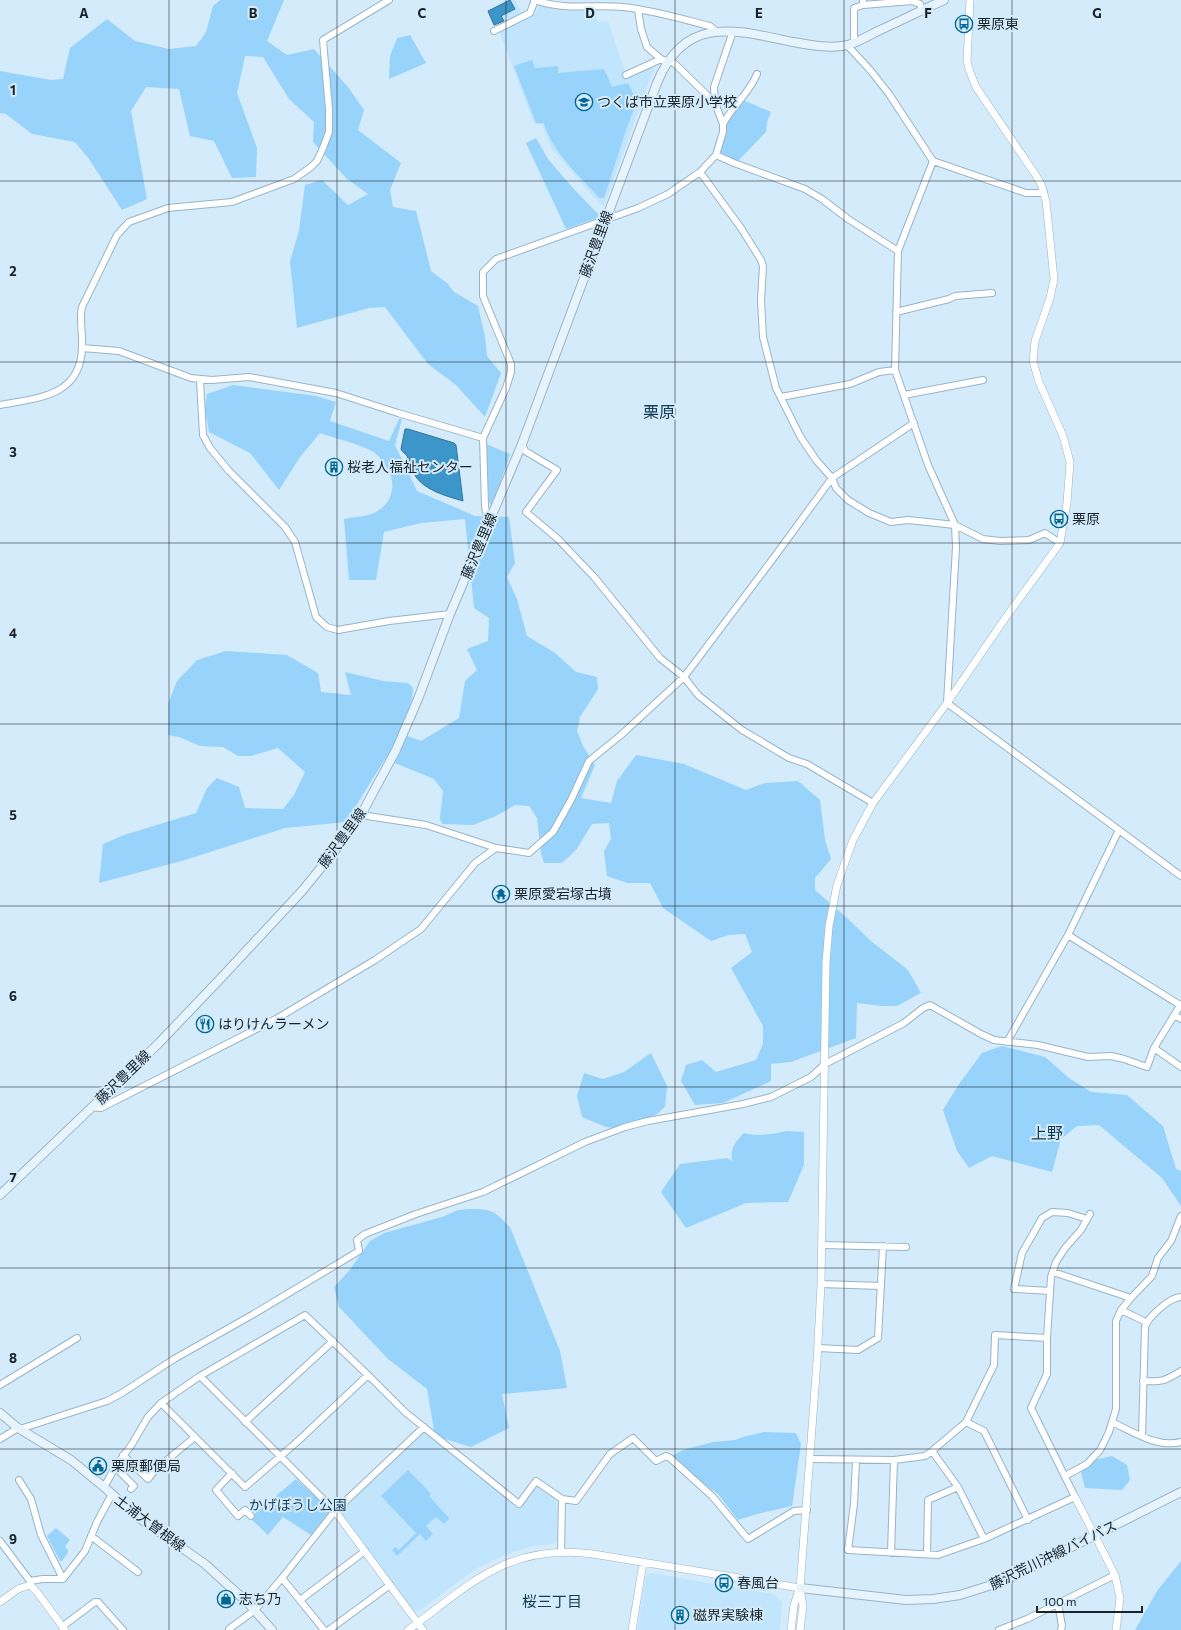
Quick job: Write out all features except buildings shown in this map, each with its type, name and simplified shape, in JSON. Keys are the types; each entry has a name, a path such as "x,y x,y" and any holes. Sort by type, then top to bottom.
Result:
{"main road":[{"name":"藤沢豊里線","path":"0,1195 158,1044 302,891 342,842 361,815 396,750 418,699 450,614 489,525 522,444 657,83 664,60 685,44 706,33 716,31 734,31 810,45 825,46 850,44 944,0"},
{"name":"土浦大曽根線","path":"0,1413 19,1429 71,1460 104,1486 139,1518 205,1564 255,1610 272,1630"},
{"name":"藤沢荒川沖線バイパス","path":"800,1588 906,1600 933,1599 960,1595 1004,1581 1181,1492"}],"street":[{"path":"0,405 43,397 64,388 76,370 82,348 80,318 82,307 117,235 129,222 168,208 232,202 294,179 312,167 317,161 329,132 329,109 322,40 389,0"},
{"path":"494,31 530,13 534,0 581,9 621,7 638,9 710,26 716,31"},
{"path":"570,8 572,0"},
{"path":"791,1630 794,1605 800,1588 818,1348 822,1245 827,945 832,907 844,863 853,840 873,803 947,703 1006,617 1060,543 1066,510 1070,462 1063,436 1040,382 1034,361 1035,340 1050,298 1054,279 1048,212 1044,193 1035,174 976,87 970,72 967,51 970,0"},
{"path":"922,10 920,4 912,1 863,3 854,8 850,44 889,94 933,161 1026,193 1044,193"},
{"path":"638,9 641,28 647,47 664,60 674,63 715,103"},
{"path":"489,525 485,506 483,438 506,388 511,372 511,364 483,296 483,272 496,259 605,221 668,194 700,172 716,155 723,132 723,124 715,103 714,87 734,31"},
{"path":"626,75 664,60"},
{"path":"723,124 735,106 752,87 757,74"},
{"path":"716,155 805,189 898,251"},
{"path":"933,161 898,251 895,370 928,465 955,525 956,547 947,703"},
{"path":"700,172 741,228 761,260 763,266 761,300 763,337 776,388 800,436 816,460 832,478 836,488 848,500 869,513 891,522 908,520 955,525 983,539 1000,541 1029,540 1045,534 1060,543"},
{"path":"896,312 949,299 955,296 992,293"},
{"path":"82,348 119,351 184,376 200,380 249,377 336,393 483,438"},
{"path":"781,397 850,384 879,372 895,370"},
{"path":"200,380 203,435 210,448 230,471 285,527 295,542 316,618 327,627 338,630 389,621 450,614"},
{"path":"904,395 983,380"},
{"path":"361,815 426,825 496,848 529,853 553,832 572,800 589,761 621,735 684,677 832,478 914,422"},
{"path":"522,444 525,451 557,470 526,512 558,539 595,578 660,658 684,677 698,695 742,730 789,758 806,764 873,803"},
{"path":"947,703 1181,876"},
{"path":"1007,1042 1068,935 1119,830"},
{"path":"92,1106 101,1108 276,1019 375,960 421,928 475,862 496,848"},
{"path":"0,1439 19,1429 107,1401 122,1393 174,1359 252,1316 359,1251 357,1240 365,1234 416,1214 483,1192 585,1142 625,1127 648,1121 743,1104 771,1097 811,1077 825,1064 904,1023 923,1008 930,1005 994,1040 1038,1045 1088,1058 1111,1056 1124,1058 1147,1067 1154,1048 1181,1005 1068,935"},
{"path":"1174,1015 1181,1019"},
{"path":"1154,1048 1181,1067"},
{"path":"1050,1291 1014,1289 1022,1253 1042,1218 1052,1212 1088,1216 1081,1230 1065,1248 1056,1262 1053,1272 1050,1291 1047,1338 1047,1374 1031,1408 1115,1575 1120,1598 1116,1630"},
{"path":"1065,1476 1087,1464 1100,1450 1109,1432 1116,1409 1116,1320 1121,1310 1152,1276 1158,1258 1171,1241 1181,1216"},
{"path":"822,1245 906,1247"},
{"path":"818,1348 858,1350 878,1338 883,1246"},
{"path":"1053,1272 1131,1298"},
{"path":"821,1284 881,1286"},
{"path":"1142,1436 1146,1322 1169,1301 1176,1297 1181,1297"},
{"path":"1121,1310 1146,1322"},
{"path":"104,1486 148,1417 161,1403 200,1376 306,1315 368,1375 399,1408 519,1504 536,1481 562,1499 576,1502 610,1454 633,1438 656,1461 666,1456 670,1458 712,1496 748,1539 794,1511 807,1510"},
{"path":"810,1459 894,1460 925,1456 966,1422 994,1365 995,1335 1047,1338"},
{"path":"0,1385 77,1338"},
{"path":"246,1422 333,1341"},
{"path":"1143,1382 1160,1382 1168,1380 1181,1371"},
{"path":"161,1403 245,1487 281,1457 368,1375"},
{"path":"200,1376 335,1511 423,1630"},
{"path":"966,1422 984,1431 1028,1520"},
{"path":"1112,1422 1152,1440 1169,1444 1181,1442"},
{"path":"230,1630 229,1628 255,1610 335,1511 424,1427"},
{"path":"123,1455 148,1479 156,1469 195,1437"},
{"path":"932,1451 958,1487 984,1539"},
{"path":"856,1460 854,1504 848,1550 938,1555 984,1539 1075,1497"},
{"path":"891,1553 894,1460"},
{"path":"115,1467 134,1486 131,1489"},
{"path":"232,1473 216,1490 238,1516 245,1510 251,1516"},
{"path":"19,1480 31,1499 41,1535 63,1579"},
{"path":"927,1554 928,1500 958,1487"},
{"path":"63,1579 85,1551 112,1494"},
{"path":"561,1552 562,1499"},
{"path":"92,1536 138,1572"},
{"path":"0,1541 64,1628 95,1602 98,1602 124,1630"},
{"path":"300,1600 365,1550"},
{"path":"408,1630 470,1584 494,1569 527,1557 561,1552 593,1554 800,1588"},
{"path":"632,1630 643,1563"},
{"path":"999,1630 1027,1619 1115,1575"},
{"path":"282,1578 324,1630"},
{"path":"0,1602 18,1589 30,1583 43,1579 63,1579"},
{"path":"329,1630 390,1585"},
{"path":"800,1588 803,1606 800,1630"},
{"path":"1058,1603 1062,1630"}],"shaded area":[{"name":"つくば市立栗原小学校","path":"508,0 515,0 525,19 535,14 539,5 563,10 597,11 597,22 608,21 627,78 652,66 655,69 604,206 600,204 551,148 542,125 534,124 500,33 487,11"},
{"path":"510,0 515,9 501,16 504,21 494,25 488,11"},
{"path":"405,429 454,443 456,445 463,501 436,492 418,480 412,470 407,456 401,449"},
{"path":"424,1432 427,1432 489,1485 520,1507 536,1486 539,1486 556,1496 557,1540 553,1544 532,1546 487,1563 474,1570 419,1611 413,1610 342,1515 343,1509"},
{"path":"651,1573 773,1594 782,1602 780,1630 637,1630 646,1576"}],"green space":[{"path":"220,0 284,0 267,41 287,55 314,49 348,87 364,110 358,130 401,163 390,190 393,207 416,211 431,271 447,283 454,292 478,306 485,337 487,356 501,373 485,417 456,385 428,364 385,307 369,308 297,328 290,261 299,231 305,185 322,180 348,205 368,194 347,179 313,142 314,122 289,99 263,57 245,56 237,93 257,148 256,177 232,178 214,141 190,136 179,89 146,87 131,111 147,199 122,210 89,159 75,142 32,134 6,114 0,113 0,71 51,80 63,79 70,48 107,19 135,41 169,49 196,46 206,32 213,6"},
{"path":"410,35 426,63 389,79 390,56 397,38"},
{"path":"532,60 535,68 558,66 558,73 604,69 612,87 628,83 637,101 604,198 599,198 559,153 544,123 536,123 514,66"},
{"path":"743,100 771,112 767,122 766,132 736,163 719,151 724,139 728,119"},
{"path":"536,138 548,159 599,215 597,218 566,229 526,143"},
{"path":"233,385 316,396 336,402 330,421 389,441 399,419 402,419 395,445 417,491 475,516 509,517 515,563 507,577 517,599 527,636 555,653 576,672 597,677 598,689 580,717 577,731 583,746 595,765 581,798 611,803 617,781 636,755 684,764 746,790 765,783 798,781 820,800 825,840 831,859 815,878 815,890 871,941 908,970 921,993 897,1006 857,1003 856,1038 791,1062 771,1064 771,1081 723,1103 695,1105 681,1081 686,1065 702,1060 716,1072 756,1060 763,1044 763,1026 731,968 752,952 745,934 729,935 711,941 663,908 650,883 627,883 607,876 604,851 611,839 609,823 592,824 576,850 562,863 544,863 541,853 537,818 529,806 515,805 496,816 473,825 442,824 440,818 443,791 434,779 385,759 346,822 285,828 185,860 99,883 103,844 124,835 196,813 207,788 217,778 239,787 245,808 283,809 294,795 305,772 278,748 251,756 238,756 223,747 200,746 179,737 168,735 168,704 177,681 197,660 226,651 287,655 318,673 321,692 351,695 345,672 383,681 408,683 413,688 412,699 400,733 421,741 459,718 465,681 477,670 467,649 488,641 489,618 474,608 465,519 421,523 384,532 376,580 349,580 344,519 368,515 381,509 386,504 392,492 392,479 386,466 375,453 366,448 320,433 300,457 279,490 250,453 209,432 205,408 207,394"},
{"path":"486,444 510,454 491,505 489,502"},
{"path":"1002,1046 1045,1057 1069,1078 1091,1092 1127,1095 1163,1126 1176,1169 1181,1171 1181,1206 1162,1178 1099,1125 1077,1126 1061,1139 1052,1172 992,1156 969,1168 957,1151 943,1110 959,1084 982,1053"},
{"path":"651,1053 667,1086 665,1107 657,1114 638,1121 629,1130 606,1127 582,1117 577,1096 584,1073 603,1079 624,1072"},
{"path":"787,1131 804,1132 804,1165 788,1202 746,1203 686,1228 661,1192 680,1164 727,1158 732,1161 734,1146 744,1133 760,1135"},
{"path":"458,1210 489,1210 500,1217 510,1227 560,1351 567,1388 502,1394 509,1428 471,1447 435,1436 427,1389 388,1359 339,1307 334,1287 349,1271 370,1241 384,1233 442,1217"},
{"path":"764,1432 796,1433 801,1444 792,1506 738,1520 718,1494 700,1481 672,1456 683,1450 713,1442 735,1440"},
{"path":"1112,1456 1127,1465 1130,1480 1122,1490 1085,1488 1081,1472 1094,1460"},
{"path":"408,1470 431,1494 429,1496 449,1519 444,1524 436,1517 426,1526 433,1534 426,1541 420,1534 397,1556 392,1550 395,1547 399,1550 416,1533 381,1496"},
{"name":"かげぼうし公園","path":"296,1479 330,1511 311,1535 283,1517 268,1535 250,1518"},
{"path":"56,1528 70,1540 65,1546 68,1553 62,1561 60,1561 47,1536"},
{"path":"1181,1561 1181,1630 1135,1630 1157,1591"}],"place":[{"name":"栗原東","path":"964,24"},
{"name":"つくば市立栗原小学校","path":"584,102"},
{"name":"桜老人福祉センター","path":"334,467"},
{"name":"栗原","path":"1059,519"},
{"name":"栗原愛宕塚古墳","path":"501,894"},
{"name":"はりけんラーメン","path":"205,1024"},
{"name":"栗原郵便局","path":"98,1466"},
{"name":"春風台","path":"724,1583"},
{"name":"志ち乃","path":"226,1599"},
{"name":"磁界実験棟","path":"680,1615"}],"district":[{"name":"栗原","path":"659,412"},
{"name":"上野","path":"1047,1133"},
{"name":"桜三丁目","path":"552,1602"}]}
